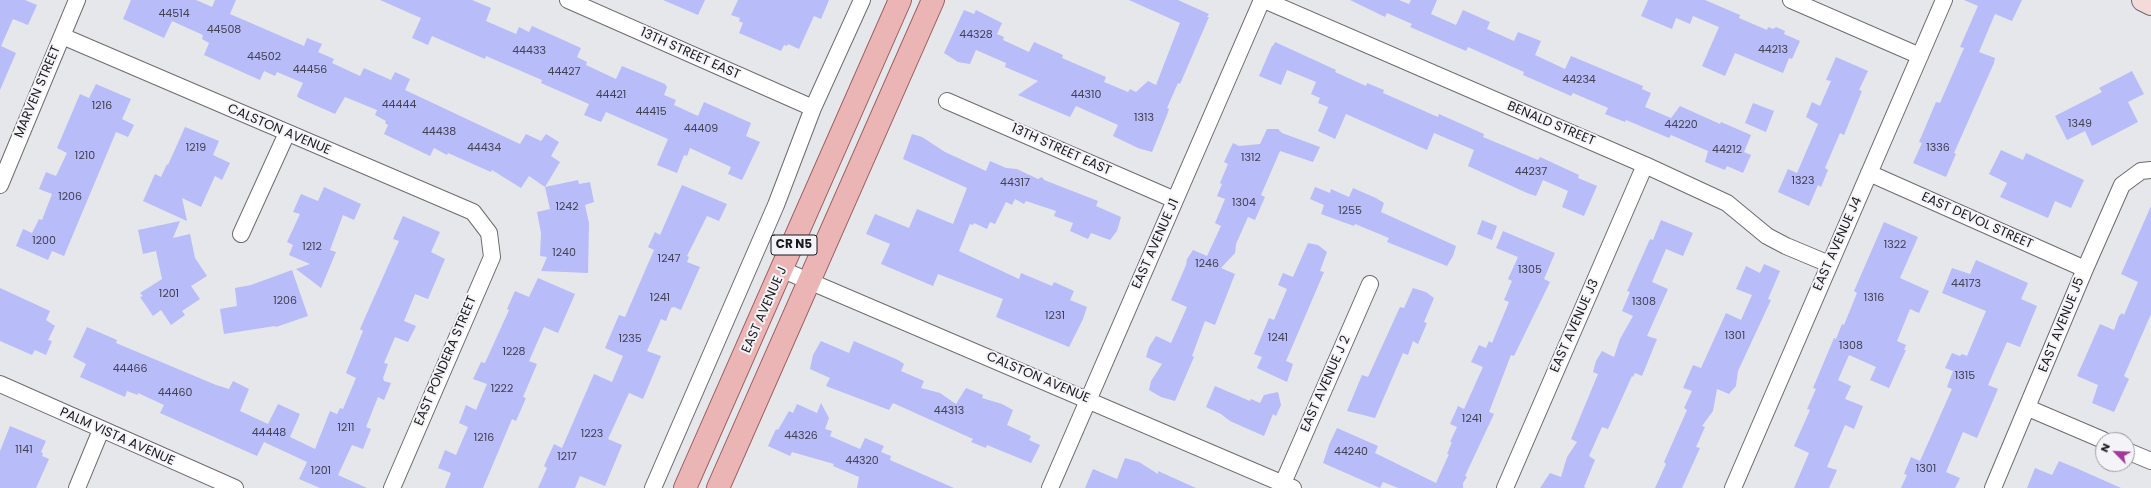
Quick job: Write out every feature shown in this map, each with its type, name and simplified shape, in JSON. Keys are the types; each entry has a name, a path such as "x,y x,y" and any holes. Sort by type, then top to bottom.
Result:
{"main road":[{"name":"EAST AVENUE J","path":"685,488 783,270 900,0"},
{"name":"CR N5","path":"718,488 932,0"}],"street":[{"name":"MARVEN STREET","path":"0,185 77,0"},
{"name":"13TH STREET EAST","path":"568,0 813,108"},
{"path":"653,488 776,205 813,108 862,0"},
{"name":"BENALD STREET","path":"1263,0 1646,165 1727,203 1767,236 1786,246 1829,264"},
{"name":"EAST AVENUE J1","path":"1050,488 1263,0"},
{"path":"1791,0 1920,56"},
{"name":"EAST AVENUE J4","path":"1733,488 1944,0"},
{"path":"2143,0 2151,4"},
{"name":"CALSTON AVENUE","path":"62,36 473,212 489,232"},
{"name":"13TH STREET EAST","path":"947,101 1175,200"},
{"path":"241,234 287,133"},
{"name":"EAST AVENUE J3","path":"1505,488 1646,165"},
{"name":"EAST AVENUE J5","path":"1993,488 2122,185 2146,171"},
{"name":"EAST DEVOL STREET","path":"1869,173 2085,269"},
{"name":"EAST PONDERA STREET","path":"392,488 492,257 489,232"},
{"name":"CALSTON AVENUE","path":"783,270 1288,486"},
{"name":"EAST AVENUE J 2","path":"1288,486 1370,284"},
{"name":"PALM VISTA AVENUE","path":"0,384 235,488"},
{"path":"2028,408 2095,437"},
{"path":"77,488 101,430"},
{"path":"2135,454 2151,461"}],"building":[{"path":"0,0 25,0 37,5 28,25 13,19 1,46 16,53 0,90"},
{"path":"131,0 196,0 212,7 215,0 236,0 230,14 304,46 307,38 322,44 318,52 334,59 332,63 360,76 364,68 391,80 395,72 410,79 405,90 520,144 526,134 541,141 546,134 559,142 551,156 560,162 545,187 529,176 521,188 492,170 491,172 448,153 447,155 434,148 430,156 384,134 388,125 385,123 386,121 375,115 377,110 345,97 335,114 299,98 297,96 303,83 277,72 275,76 264,71 260,80 204,55 209,43 202,39 203,35 172,21 164,38 123,19"},
{"path":"380,0 472,0 491,8 486,21 516,34 519,27 529,32 532,26 581,48 577,57 587,62 586,65 616,79 622,66 665,84 667,87 664,95 676,100 674,105 698,116 704,102 751,123 746,136 760,142 742,180 728,174 731,167 690,148 687,156 684,155 677,173 657,165 668,139 606,112 601,122 584,115 589,104 541,83 542,80 486,56 485,59 432,36 428,45 412,38 421,18"},
{"path":"663,0 705,0 698,15"},
{"path":"738,0 829,0 821,19 814,16 799,49 788,44 787,46 784,45 781,51 739,33 743,23 739,21 740,18 731,15"},
{"path":"1129,0 1178,0 1209,14 1180,84 1178,83 1167,108 1169,109 1167,115 1152,152 1138,148 1113,136 1118,125 1076,106 1070,117 1018,95 1038,81 1005,67 1006,63 976,50 970,64 958,62 944,53 964,10 974,14 976,10 1002,23 997,34 1004,37 1003,40 1029,52 1034,42 1063,55 1062,58 1106,77 1104,82 1128,92 1130,89 1136,92 1148,81 1156,85 1180,23"},
{"path":"1350,0 1399,0 1409,4 1411,0 1437,0 1431,14 1456,25 1463,10 1490,22 1487,29 1514,41 1518,32 1541,41 1535,55 1565,69 1571,56 1643,86 1642,89 1651,93 1645,107 1671,118 1680,106 1720,124 1721,122 1751,135 1744,152 1751,155 1743,173 1727,166 1725,170 1705,162 1708,151 1671,135 1669,138 1626,120 1625,122 1605,114 1608,108 1606,107 1573,93 1571,96 1523,75 1524,72 1468,47 1466,51 1410,27 1412,24 1387,13 1385,17"},
{"path":"1648,0 1705,0 1740,15 1739,18 1767,30 1768,27 1773,29 1776,27 1785,31 1784,34 1800,41 1792,59 1789,58 1783,73 1735,53 1725,76 1702,66 1719,27 1693,16 1690,24 1676,18 1672,29 1641,16"},
{"path":"1964,0 2022,0 2012,21 1995,14 1979,52 1995,58 1994,63 1954,153 1956,154 1946,177 1913,163 1922,143 1919,142 1936,102 1940,103 1964,48 1960,47 1978,6"},
{"path":"1275,42 1336,70 1335,72 1366,86 1367,83 1384,90 1383,93 1438,117 1439,114 1484,134 1483,137 1538,160 1540,157 1579,175 1578,178 1597,186 1584,216 1562,207 1568,191 1543,180 1536,196 1527,193 1468,166 1474,150 1434,133 1427,150 1346,114 1335,139 1318,131 1328,107 1318,103 1320,98 1311,94 1316,82 1287,70 1281,85 1259,76"},
{"path":"1836,57 1868,71 1859,90 1862,91 1844,135 1840,133 1825,168 1828,170 1821,187 1818,185 1809,206 1778,192 1788,169 1797,173 1818,124 1806,117 1812,102 1820,106 1831,81 1826,80"},
{"path":"2132,71 2144,94 2128,102 2138,122 2092,146 2085,131 2067,140 2055,116 2102,92 2099,88"},
{"path":"96,84 131,99 122,119 134,125 128,137 116,132 64,256 52,251 48,260 16,246 23,229 32,233 39,219 42,220 52,194 39,189 46,172 56,176 67,153 57,148 80,94 89,98"},
{"path":"1753,103 1774,111 1766,132 1745,123"},
{"path":"185,127 219,141 213,155 230,163 222,180 215,176 201,207 182,198 187,221 143,201 155,174 161,177 167,164 168,165"},
{"path":"1267,129 1278,129 1282,133 1320,147 1313,162 1280,151 1261,195 1265,197 1255,220 1248,217 1236,244 1235,253 1221,268 1235,274 1215,325 1205,321 1192,356 1194,357 1175,401 1161,397 1149,390 1151,381 1162,364 1146,357 1149,347 1156,336 1171,343 1187,307 1171,300 1186,265 1187,259 1193,250 1207,256 1221,226 1215,223 1225,199 1217,196 1222,184 1220,183 1228,164 1224,162 1233,143 1239,146 1260,144"},
{"path":"912,134 922,137 945,152 986,171 990,161 1006,168 1017,169 1038,179 1042,177 1044,180 1098,201 1096,206 1121,217 1117,231 1110,240 1091,233 1088,239 1070,231 1073,223 1054,216 1056,211 1026,201 1024,204 1015,199 1012,205 1006,202 995,224 990,222 987,229 974,223 973,225 970,224 959,251 1019,279 1021,273 1052,286 1054,282 1074,291 1070,300 1087,307 1083,319 1069,347 996,317 1003,299 938,274 933,286 881,264 890,244 866,234 875,214 909,228 917,209 953,224 967,188 903,159"},
{"path":"2001,150 2023,160 2026,153 2084,180 2071,208 2055,201 2048,218 2000,197 2007,183 1989,174"},
{"path":"578,180 579,184 590,182 594,202 585,205 589,223 588,273 541,271 547,257 540,256 541,233 537,212 550,209 545,187"},
{"path":"682,185 727,204 719,221 707,216 687,256 689,257 687,262 700,267 681,310 674,307 671,308 666,321 661,319 647,351 661,356 643,399 629,393 608,439 622,445 605,486 580,476 575,488 538,488 547,468 544,466 554,444 562,448 594,374 612,382 623,356 605,348 619,315 625,317 654,250 648,247 655,232 660,235"},
{"path":"324,187 361,204 354,220 343,215 330,250 336,252 321,288 296,269 310,264 289,255 293,245 287,242 300,214 293,212 301,194 318,201"},
{"path":"1315,187 1330,193 1331,189 1349,197 1353,188 1376,198 1384,203 1381,212 1456,246 1453,256 1447,266 1387,242 1389,238 1355,224 1354,226 1321,214 1324,205 1310,199"},
{"path":"2151,206 2151,314 2124,376 2129,379 2114,412 2092,403 2098,385 2077,376 2100,324 2114,330 2119,316 2122,313 2124,315 2138,282 2121,274"},
{"path":"403,216 440,232 431,252 445,259 428,299 415,294 404,321 416,326 408,342 395,337 384,363 388,364 383,378 384,381 391,383 384,400 378,397 366,427 371,429 363,449 352,445 338,475 367,488 320,488 299,479 307,462 264,442 257,456 160,413 164,405 138,393 138,395 127,391 125,397 80,377 86,364 73,357 87,327 117,340 116,343 216,385 229,389 233,381 249,389 240,411 268,424 278,404 300,414 290,437 315,449 330,411 337,414 340,408 343,409 356,378 346,373 363,331 360,329 399,241 393,239"},
{"path":"1482,220 1497,226 1492,240 1477,234"},
{"path":"1661,220 1693,233 1683,256 1666,249 1652,282 1668,289 1647,336 1657,339 1642,376 1635,373 1633,377 1632,376 1608,429 1602,427 1589,456 1595,460 1584,487 1586,488 1540,488 1550,473 1561,477 1567,457 1577,442 1571,439 1598,374 1593,372 1596,361 1602,351 1614,357 1620,339 1633,316 1622,311 1630,292 1627,291 1650,239 1653,240"},
{"path":"180,221 173,238 190,234 195,258 207,276 191,286 200,299 182,311 185,315 171,325 161,310 153,316 140,297 143,296 140,293 162,279 156,251 143,254 138,230"},
{"path":"1884,222 1918,237 1900,278 1929,291 1919,313 1910,309 1897,341 1906,345 1904,350 1906,350 1889,388 1870,380 1876,367 1849,355 1838,380 1851,386 1845,399 1863,406 1854,429 1845,425 1827,467 1837,470 1829,488 1794,488 1809,453 1794,446 1810,410 1807,409 1816,389 1813,388 1834,338 1836,339 1842,324 1844,325 1857,293 1854,291"},
{"path":"1503,231 1555,253 1544,279 1550,282 1514,356 1511,355 1489,412 1494,414 1465,476 1467,477 1463,483 1463,488 1398,488 1383,482 1380,488 1323,463 1337,428 1378,446 1375,453 1436,483 1449,454 1447,454 1452,442 1450,442 1457,427 1450,424 1458,406 1464,409 1483,367 1471,362 1479,345 1486,348 1489,341 1492,343 1509,302 1504,300 1512,281 1508,279 1518,257 1496,248"},
{"path":"1308,243 1318,245 1327,252 1320,271 1324,272 1286,361 1293,364 1287,382 1257,368 1262,357 1254,354 1269,318 1274,320 1287,289 1278,285 1283,273 1293,277"},
{"path":"1976,260 2028,283 2021,299 2037,306 2020,347 2007,342 1988,385 1998,389 1977,438 1963,432 1946,472 1960,478 1955,488 1901,488 1907,475 1904,474 1911,457 1920,461 1952,389 1947,387 1953,371 1945,368 1952,353 1960,356 1962,354 1967,356 1986,311 1942,293 1952,268 1970,274"},
{"path":"1764,264 1780,271 1768,299 1771,300 1738,371 1736,386 1729,394 1717,389 1713,411 1702,426 1705,427 1696,447 1700,448 1682,488 1655,488 1666,464 1664,462 1687,410 1684,408 1692,391 1683,388 1693,365 1701,368 1726,313 1741,320 1752,295 1736,289 1746,266 1760,273"},
{"path":"292,270 308,316 276,327 224,334 220,309 237,306 235,288 251,285"},
{"path":"538,278 575,294 558,333 544,327 529,361 537,364 523,397 526,398 516,421 512,419 483,488 445,488 451,473 438,468 445,450 456,455 468,427 459,423 466,405 476,410 487,384 473,379 481,362 485,363 509,310 507,309 515,291 529,297"},
{"path":"0,288 50,311 46,320 55,326 48,340 52,341 46,355 35,350 32,355 0,341"},
{"path":"1413,288 1426,292 1434,298 1424,322 1427,323 1418,344 1413,341 1408,355 1403,353 1375,418 1347,411 1362,375 1368,377 1400,307 1404,308"},
{"path":"821,341 849,353 854,341 898,360 904,364 901,371 924,381 921,388 940,393 956,404 966,388 983,395 982,398 1002,404 1013,410 1007,425 1031,436 1029,440 1040,445 1031,463 987,445 986,448 971,442 973,439 893,403 889,410 826,386 830,378 810,369 813,355"},
{"path":"1215,386 1250,401 1251,399 1260,403 1264,395 1278,392 1281,405 1276,416 1273,414 1264,436 1230,421 1221,414 1206,407"},
{"path":"821,403 829,418 825,429 832,431 830,436 860,449 865,438 884,446 881,452 891,456 890,460 954,488 857,488 859,477 833,466 834,464 792,452 790,456 768,446 776,429 778,430 789,411 793,413 797,404 817,413"},
{"path":"10,426 46,441 41,452 43,453 42,456 49,459 36,488 0,488 0,451"},
{"path":"1125,458 1139,462 1158,474 1158,471 1196,488 1085,488 1093,469 1117,479"},
{"path":"2059,461 2121,488 2027,488 2035,468 2052,475"}]}
